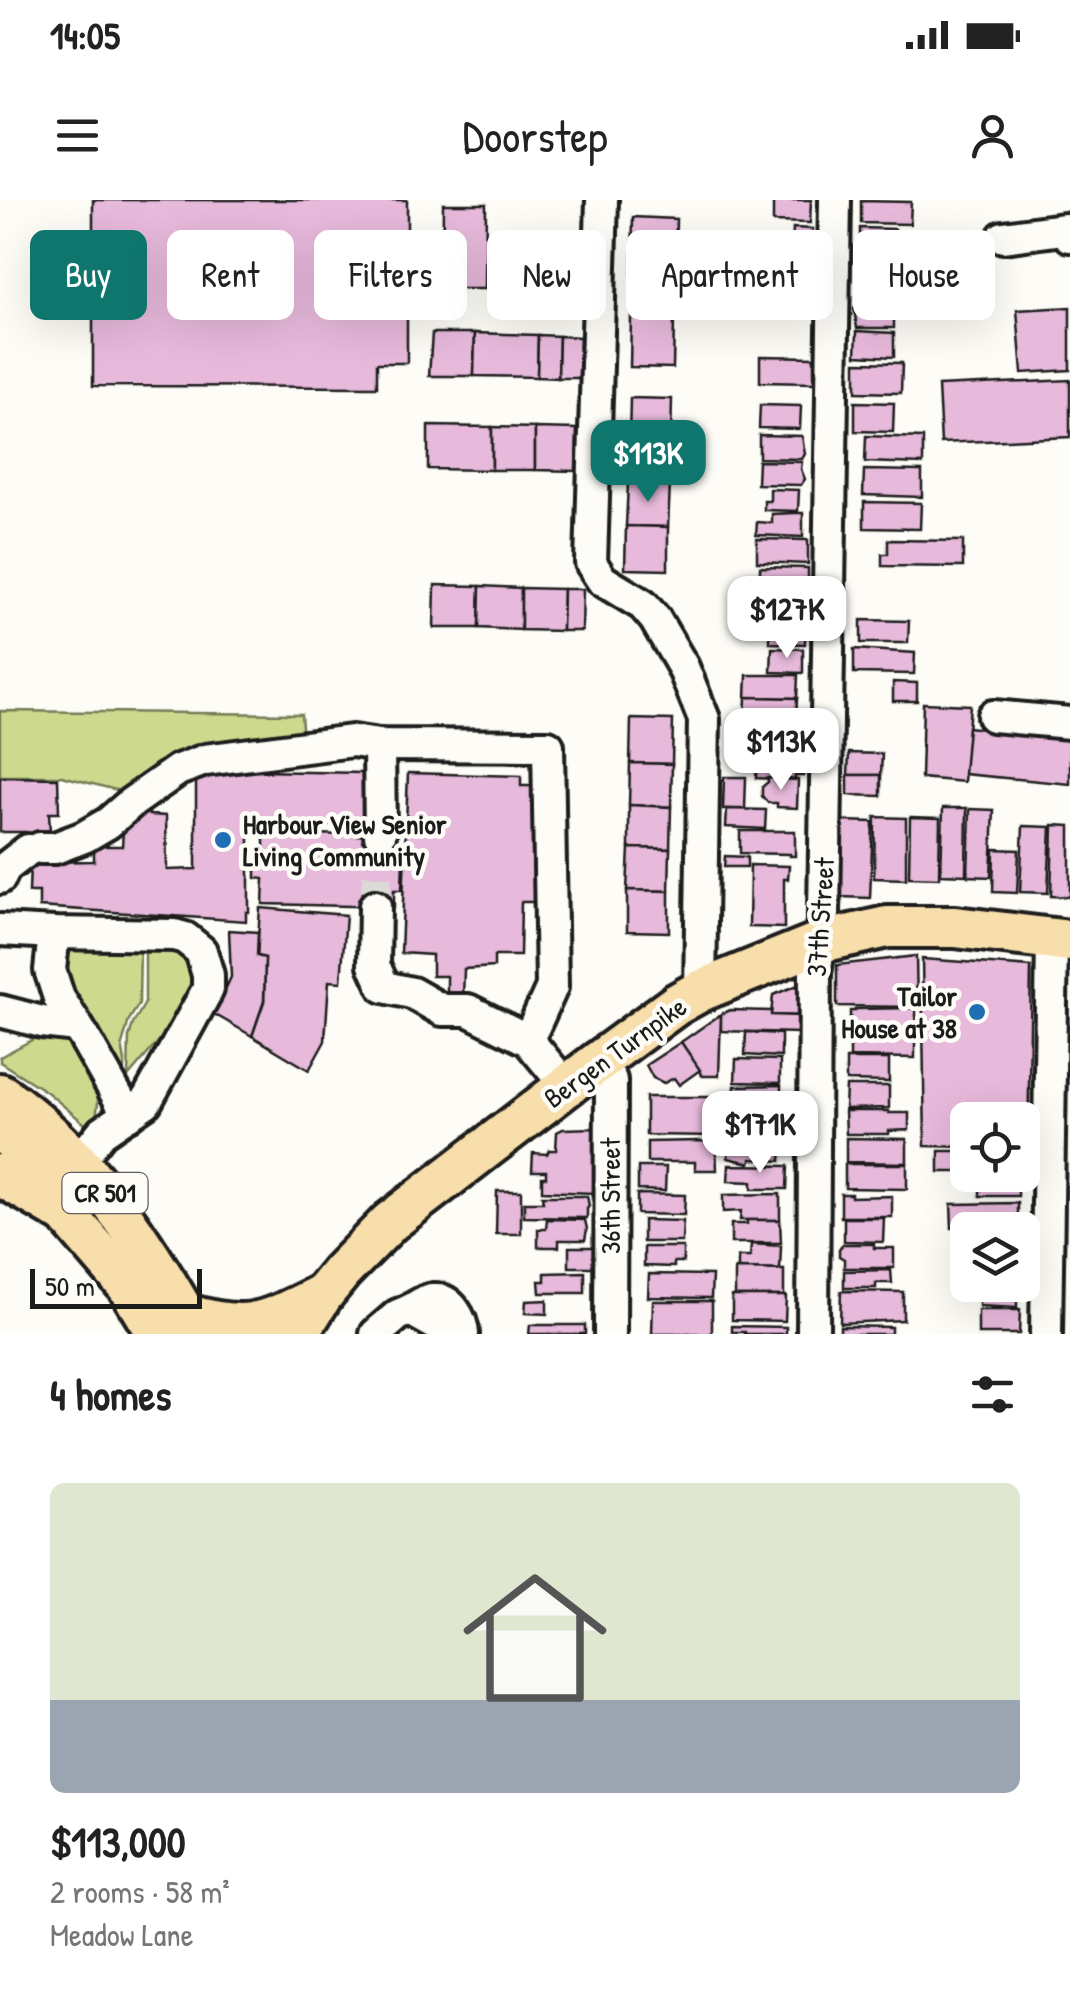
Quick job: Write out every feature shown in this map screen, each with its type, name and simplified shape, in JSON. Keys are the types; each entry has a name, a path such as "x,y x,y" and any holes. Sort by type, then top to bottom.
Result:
{"main road":[{"name":"Bergen Turnpike","path":"298,1334 358,1252 390,1222 582,1074 700,991 821,942 887,926 956,927 1061,939"},
{"name":"CR 501","path":"0,1094 26,1112 79,1161 134,1233 179,1327"},
{"path":"0,1131 134,1233"},
{"path":"0,1152 24,1169 66,1214"},
{"name":"CR 501","path":"0,1175 66,1214 128,1286 179,1327"},
{"path":"179,1327 208,1323 250,1327 324,1294"}],"street":[{"path":"602,200 591,563 602,580 643,605 655,619 683,667 704,719 700,991"},
{"name":"37th Street","path":"814,1334 816,974 824,914 835,200"},
{"path":"1003,237 1064,229 1070,236"},
{"path":"993,716 1070,723"},
{"path":"0,878 5,868 34,849 55,848 84,837 178,770 205,760 352,741 379,745 548,746 552,987 528,1040"},
{"path":"379,745 380,835"},
{"path":"375,906 374,965 384,987 412,993 442,1010 468,1010 528,1040 582,1074"},
{"path":"0,930 174,935 194,944 206,961 208,989 146,1102 102,1132 79,1161"},
{"path":"54,934 50,970 58,998 128,1115"},
{"path":"1046,1334 1061,939"},
{"path":"0,1010 42,1022 77,1026"},
{"name":"36th Street","path":"582,1074 611,1080 610,1334"},
{"path":"376,1334 398,1315 435,1299 453,1308 462,1323 463,1334"},
{"path":"410,1310 453,1334"}],"green space":[{"path":"0,711 301,714 303,741 172,765 120,791 62,776 0,776"},
{"path":"145,942 187,953 194,969 193,1001 128,1077 129,1037 145,1003"},
{"path":"140,943 139,1004 129,1020 122,1045 123,1075 81,1015 68,981 68,963 72,946"},
{"path":"47,1032 65,1034 93,1079 98,1102 91,1129 47,1092 0,1062 0,1057"}],"building":[{"path":"93,200 407,200 407,230 314,230 314,320 407,320 407,363 377,363 377,387 93,386 93,320 147,320 147,230 93,230"},
{"path":"773,200 811,200 810,223 773,222"},
{"path":"861,201 911,202 910,224 861,223"},
{"path":"443,204 486,204 485,289 467,289 467,230 443,230"},
{"path":"633,217 676,219 676,230 633,230"},
{"path":"1070,307 1070,370 1022,373 1017,310"},
{"path":"631,320 674,320 673,368 630,367"},
{"path":"856,320 894,320 894,328 857,328"},
{"path":"857,331 894,333 894,357 856,355"},
{"path":"432,333 475,333 474,376 429,376"},
{"path":"475,333 538,335 537,377 474,376"},
{"path":"538,335 559,336 558,378 537,377"},
{"path":"559,336 580,337 579,378 558,378"},
{"path":"760,356 814,357 814,383 760,382"},
{"path":"856,362 902,363 901,393 856,392"},
{"path":"1070,380 1070,437 941,443 938,386"},
{"path":"630,398 672,399 670,484 628,483"},
{"path":"855,402 894,403 893,432 855,431"},
{"path":"760,405 801,406 800,429 759,428"},
{"path":"428,426 492,427 492,470 428,469"},
{"path":"492,427 535,428 535,470 492,470"},
{"path":"535,428 577,429 576,471 535,470"},
{"path":"759,435 802,436 805,454 802,459 759,458"},
{"path":"866,436 923,438 923,464 865,462"},
{"path":"758,461 802,462 805,479 801,485 757,484"},
{"path":"864,470 922,471 922,497 863,495"},
{"path":"628,483 670,484 668,527 626,526"},
{"path":"770,489 799,490 798,511 764,510 764,501 770,501"},
{"path":"864,502 921,503 920,529 864,528"},
{"path":"803,513 803,537 756,535 757,522 772,523 772,514"},
{"path":"626,526 668,527 668,570 625,569"},
{"path":"757,539 808,540 808,564 757,562"},
{"path":"888,540 963,541 963,567 882,566 882,554 888,554"},
{"path":"760,567 808,568 808,592 768,592 768,581 760,580"},
{"path":"435,585 480,586 479,628 434,628"},
{"path":"480,586 521,588 521,630 479,628"},
{"path":"521,588 563,589 562,631 521,630"},
{"path":"563,589 583,589 582,631 562,631"},
{"path":"767,594 807,595 807,618 766,617"},
{"path":"770,619 805,620 805,644 770,643"},
{"path":"861,620 909,621 908,643 861,643"},
{"path":"772,648 803,649 803,673 771,672"},
{"path":"854,649 915,653 914,674 854,673"},
{"path":"747,675 798,675 797,698 746,697"},
{"path":"893,682 917,683 917,701 893,701"},
{"path":"746,697 797,698 796,722 745,721"},
{"path":"923,703 970,705 964,782 921,778"},
{"path":"631,719 673,720 672,764 630,763"},
{"path":"741,724 795,725 794,748 741,747"},
{"path":"968,727 1070,739 1070,784 964,774"},
{"path":"758,749 804,755 803,776 795,776 795,780 756,778"},
{"path":"849,753 882,754 881,775 848,775"},
{"path":"630,763 672,764 671,807 629,805"},
{"name":"Harbour View Senior Living Community","path":"196,770 363,773 362,826 249,824 246,921 39,907 39,892 29,892 26,832 0,832 0,777 58,778 59,813 49,813 50,832 38,833 42,862 94,861 94,846 122,846 124,815 141,815 142,808 149,809 149,815 166,816 167,870 196,869"},
{"path":"408,773 521,776 521,786 540,786 538,902 521,902 520,956 494,956 494,967 464,969 463,999 447,999 447,976 432,976 432,955 401,953"},
{"path":"848,775 881,775 881,796 848,795"},
{"path":"724,777 746,777 745,809 723,809"},
{"path":"768,778 798,780 797,808 768,803 762,796 762,787"},
{"path":"629,805 671,807 670,849 629,848"},
{"path":"943,808 967,808 966,875 941,874"},
{"path":"727,809 766,810 765,829 726,827"},
{"path":"970,809 994,810 991,877 968,876"},
{"path":"875,817 906,818 906,879 874,878"},
{"path":"910,817 940,818 939,878 909,877"},
{"path":"843,821 873,822 870,898 840,897"},
{"path":"1053,825 1070,826 1070,897 1051,896"},
{"path":"1023,826 1051,827 1048,893 1020,892"},
{"path":"740,831 795,831 795,856 740,853"},
{"path":"264,833 395,836 394,858 403,858 402,890 394,890 394,907 263,904 264,879 256,878 256,851 264,851"},
{"path":"629,848 670,849 669,891 627,890"},
{"path":"994,849 1019,850 1017,893 993,892"},
{"path":"725,856 747,857 747,867 724,867"},
{"path":"750,865 789,866 788,879 784,879 784,928 749,927"},
{"path":"627,890 669,891 669,932 627,931"},
{"path":"260,908 346,915 341,982 329,981 325,1041 309,1070 252,1036 264,1001 265,958 257,956"},
{"path":"229,930 258,932 257,956 265,958 264,1001 252,1036 214,1014 231,977"},
{"path":"916,956 917,1007 837,1006 837,965"},
{"name":"Tailor House at 38","path":"922,959 1031,967 1029,1102 950,1102 950,1147 925,1146"},
{"path":"800,984 800,1016 771,1015 773,995"},
{"path":"916,1008 916,1032 850,1033 850,1011 855,1009"},
{"path":"730,1010 800,1016 799,1033 721,1031 721,1014"},
{"path":"721,1014 719,1076 702,1076 681,1042"},
{"path":"746,1032 781,1034 781,1057 745,1055"},
{"path":"854,1034 915,1035 915,1058 850,1057 850,1039 854,1039"},
{"path":"681,1042 700,1070 679,1085 674,1078 664,1083 653,1078 646,1065"},
{"path":"736,1059 780,1060 780,1083 735,1082"},
{"path":"846,1059 889,1059 889,1082 846,1081"},
{"path":"781,1085 781,1110 734,1108 735,1086"},
{"path":"846,1086 889,1086 889,1108 845,1109"},
{"path":"646,1097 719,1097 719,1136 646,1135"},
{"path":"738,1110 780,1111 780,1133 738,1132"},
{"path":"845,1111 909,1113 909,1130 846,1134"},
{"path":"595,1128 594,1193 542,1191 546,1171 532,1171 533,1153 556,1150 557,1132 563,1129"},
{"path":"730,1138 783,1140 781,1161 751,1159 750,1163 728,1158"},
{"path":"846,1138 907,1139 907,1163 846,1162"},
{"path":"647,1142 716,1143 717,1170 695,1170 695,1162 647,1162"},
{"path":"939,1151 950,1151 950,1172 939,1172"},
{"path":"845,1164 907,1164 907,1189 845,1188"},
{"path":"729,1165 788,1166 787,1189 752,1189 752,1182 728,1181"},
{"path":"638,1167 666,1167 665,1191 638,1190"},
{"path":"497,1191 521,1191 521,1234 496,1234"},
{"path":"980,1192 1018,1192 1018,1196 980,1196"},
{"path":"637,1194 685,1195 684,1215 637,1214"},
{"path":"780,1194 780,1220 740,1220 741,1211 723,1212 723,1195"},
{"path":"841,1194 892,1196 892,1217 841,1217"},
{"path":"542,1196 587,1196 587,1218 524,1217 524,1202 543,1202"},
{"path":"1018,1203 1018,1212 951,1212 951,1204"},
{"path":"844,1218 884,1218 883,1242 844,1241"},
{"path":"547,1219 585,1220 585,1240 559,1240 559,1247 538,1247 538,1229 546,1229"},
{"path":"643,1220 683,1221 682,1242 643,1242"},
{"path":"747,1220 780,1220 781,1243 731,1243 731,1224 747,1224"},
{"path":"751,1244 781,1246 780,1270 738,1269 738,1257 750,1257"},
{"path":"843,1244 894,1248 894,1268 844,1268 844,1259 839,1256"},
{"path":"569,1247 593,1247 593,1267 569,1267"},
{"path":"644,1247 683,1247 683,1262 674,1262 674,1267 644,1266"},
{"path":"735,1269 784,1270 784,1296 735,1296"},
{"path":"891,1270 892,1283 876,1283 876,1288 844,1288 844,1271"},
{"path":"585,1272 585,1293 540,1293 539,1281 545,1281 545,1273"},
{"path":"649,1274 712,1275 711,1298 648,1297"},
{"path":"841,1291 903,1292 903,1320 840,1323"},
{"path":"732,1296 786,1296 785,1321 732,1320"},
{"path":"547,1300 547,1314 525,1313 526,1301"},
{"path":"653,1301 712,1301 712,1334 652,1334"},
{"path":"979,1302 1017,1302 1017,1308 979,1306"},
{"path":"978,1310 1020,1310 1019,1334 978,1334"},
{"path":"530,1325 585,1325 585,1334 529,1334"},
{"path":"732,1326 786,1327 786,1334 745,1334 732,1332"},
{"path":"840,1326 891,1327 891,1334 840,1334"}],"tunnel":[{"path":"375,906 380,835"}],"place":[{"name":"Harbour View Senior Living Community","path":"223,840"},
{"name":"Tailor House at 38","path":"977,1012"}]}
